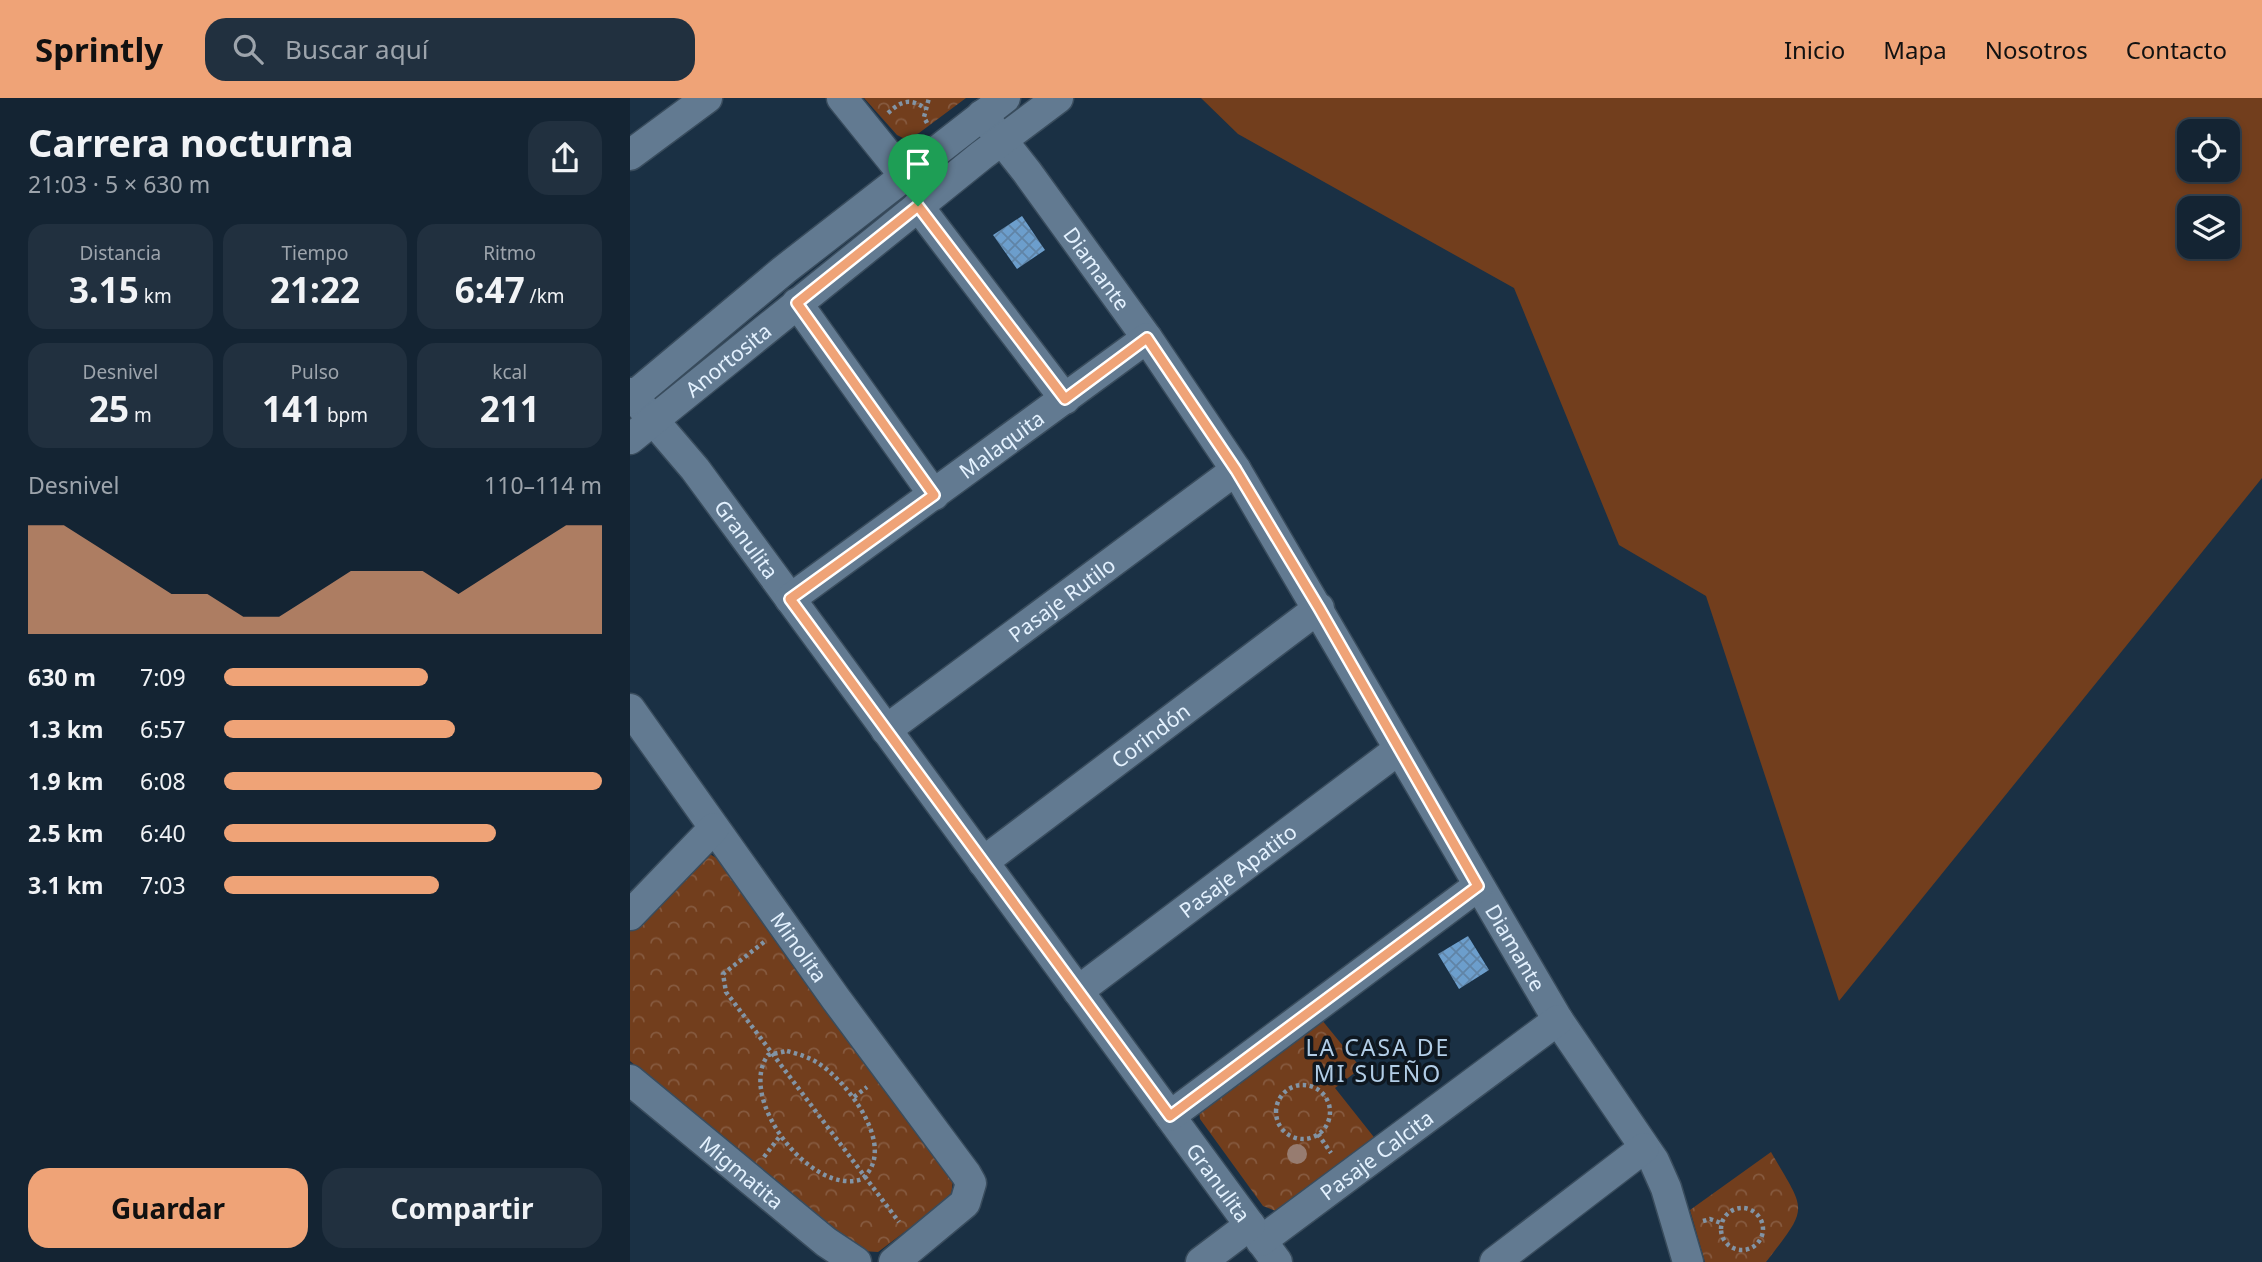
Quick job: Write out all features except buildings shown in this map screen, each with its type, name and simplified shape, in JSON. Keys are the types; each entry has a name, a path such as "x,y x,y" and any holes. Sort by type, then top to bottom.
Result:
{"street":[{"path":"630,155 707,98"},
{"path":"842,98 904,175"},
{"name":"Anortosita","path":"630,439 1002,139 1058,98"},
{"name":"Anortosita","path":"631,396 904,175 993,107"},
{"name":"Diamante","path":"993,107 1002,139 1147,338 1236,470 1558,1020 1654,1161 1666,1188 1688,1262"},
{"path":"918,206 1065,399"},
{"path":"797,303 934,495"},
{"name":"Malaquita","path":"790,599 1147,338"},
{"name":"Granulita","path":"631,396 654,420 790,599 1263,1243"},
{"name":"Pasaje Rutilo","path":"886,730 1236,470"},
{"name":"Corindón","path":"983,862 1319,608"},
{"name":"Minolita","path":"630,709 785,927 961,1165 971,1183 965,1203 905,1253"},
{"name":"Pasaje Apatito","path":"1078,991 1398,750"},
{"path":"630,915 714,828"},
{"path":"1170,1116 1478,886"},
{"name":"Pasaje Calcita","path":"1200,1262 1263,1243 1558,1020"},
{"name":"Migmatita","path":"630,1080 826,1242 856,1262"},
{"path":"1496,1262 1644,1149"}],"path":[{"path":"929,98 924,120 932,128"},
{"path":"868,130 903,100 918,100 926,109"},
{"path":"785,927 727,971 722,979 726,992 864,1177 905,1253"},
{"path":"788,1051 818,1063 854,1097 869,1125 874,1146 871,1168 864,1177 846,1181 826,1174 806,1162 780,1136 765,1105 760,1082 762,1067 770,1054 788,1051"},
{"path":"1305,1085 1318,1090 1326,1099 1329,1118 1318,1133 1300,1139 1283,1130 1276,1112 1279,1100 1287,1090 1305,1085"},
{"path":"1740,1207 1753,1210 1764,1225 1762,1238 1747,1250 1729,1246 1722,1236 1724,1217 1740,1207"}],"green space":[{"path":"864,98 966,98 919,133 905,139 897,135"},
{"path":"1201,98 2262,98 2262,478 1839,1001 1706,596 1619,545 1514,288 1238,134"},
{"path":"708,853 718,859 826,1011 953,1179 951,1197 878,1252 862,1251 853,1245 630,1061 630,925"},
{"path":"1317,1014 1361,1068 1335,1088 1377,1141 1278,1212 1263,1206 1200,1119 1199,1110"},
{"path":"1771,1152 1796,1199 1796,1218 1790,1229 1766,1262 1705,1262 1690,1210"}],"district":[{"name":"LA CASA DE MI SUEÑO","path":"1378,1060"}],"route":[{"path":"918,206 1065,399 1147,338 1236,470 1319,608 1478,886 1170,1116 790,599 934,495 797,303 918,206"}]}
